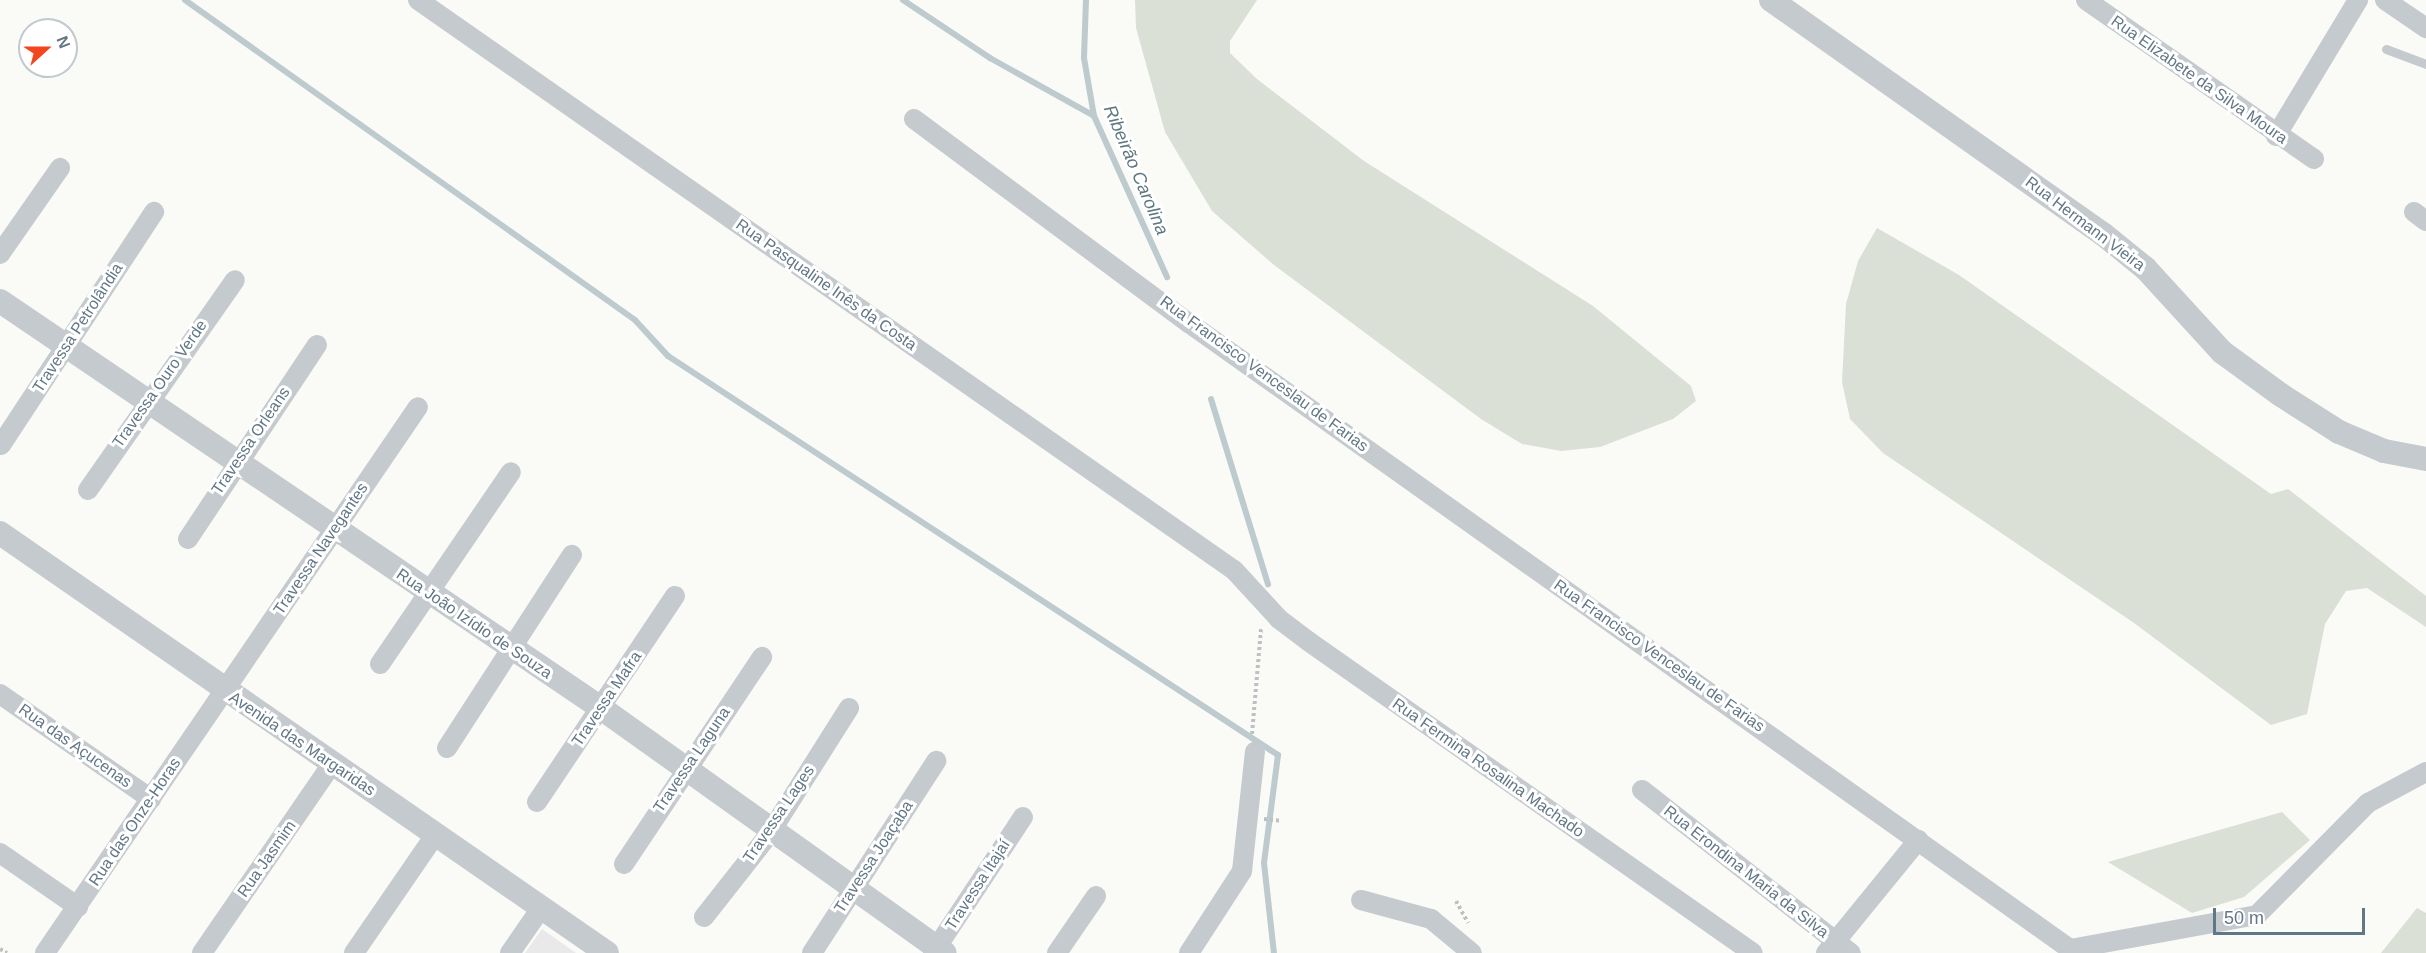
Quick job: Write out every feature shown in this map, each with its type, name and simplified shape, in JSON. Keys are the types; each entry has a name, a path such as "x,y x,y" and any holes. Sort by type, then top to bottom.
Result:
{"street":[{"name":"Rua Pasqualine Inês da Costa","path":"418,0 1234,570"},
{"name":"Rua Hermann Vieira","path":"1771,0 2103,234 2146,269 2222,352 2281,395 2339,432 2384,451 2426,459"},
{"name":"Rua Elizabete da Silva Moura","path":"2086,0 2276,136 2314,159"},
{"path":"2276,136 2358,0"},
{"path":"2385,0 2426,28"},
{"name":"Rua Francisco Venceslau de Farias","path":"914,119 1189,323 2073,951 2222,926 2257,915 2368,803 2426,772"},
{"path":"0,254 60,168"},
{"name":"Travessa Petrolândia","path":"2,445 154,212"},
{"name":"Travessa Ouro Verde","path":"88,490 146,402 235,280"},
{"name":"Rua João Izídio de Souza","path":"0,301 65,348 236,460 333,530 513,652 601,708 770,833 855,886 938,951"},
{"name":"Travessa Orleans","path":"188,539 236,460 317,345"},
{"name":"Travessa Navegantes","path":"225,691 418,407"},
{"path":"380,664 426,592 511,472"},
{"name":"Avenida das Margaridas","path":"0,532 225,691 607,953"},
{"path":"447,748 513,652 572,555"},
{"name":"Rua Fermina Rosalina Machado","path":"1234,570 1263,604 1308,641 1753,953"},
{"name":"Travessa Mafra","path":"537,802 675,596"},
{"name":"Travessa Laguna","path":"624,864 684,770 762,657"},
{"name":"Rua das Onze-Horas","path":"45,953 225,691"},
{"name":"Rua das Açucenas","path":"0,694 151,799"},
{"name":"Travessa Lages","path":"704,917 770,833 849,708"},
{"path":"1189,953 1242,871 1255,752"},
{"name":"Travessa Joaçaba","path":"812,953 936,761"},
{"name":"Rua Jasmim","path":"202,953 332,764"},
{"name":"Rua Erondina Maria da Silva","path":"1642,790 1838,949"},
{"name":"Travessa Itajaí","path":"938,951 1023,817"},
{"path":"354,953 435,835"},
{"path":"1838,949 1918,840"},
{"path":"0,853 78,907"},
{"path":"1058,953 1096,896"},
{"path":"1361,900 1431,919 1472,953"},
{"path":"510,953 541,908"}],"lane":[{"path":"2386,49 2426,64"}],"path":[{"path":"1251,725 1263,604"},
{"path":"1261,819 1282,821"},
{"path":"0,949 7,953"}],"shaded area":[{"path":"1135,0 1257,0 1230,41 1230,53 1257,79 1364,161 1593,306 1691,386 1696,401 1673,419 1600,447 1561,451 1522,444 1481,419 1274,265 1212,211 1165,132 1136,28"},
{"path":"1877,228 1959,275 2271,494 2288,489 2426,596 2426,627 2367,588 2346,591 2325,624 2307,714 2271,725 2134,623 1883,453 1850,419 1842,382 1846,304 1858,261"},
{"path":"2282,812 2310,840 2244,897 2192,913 2108,862"},
{"path":"2417,908 2426,913 2426,953 2381,953"},
{"path":"542,929 576,953 525,953"}],"waterway":[{"path":"185,0 635,320 668,356 1278,755 1264,863 1274,953"},
{"path":"903,0 990,58 1094,116"},
{"name":"Ribeirão Carolina","path":"1086,0 1084,58 1094,116 1167,277"},
{"name":"Ribeirão Carolina","path":"1211,399 1268,584"}]}
